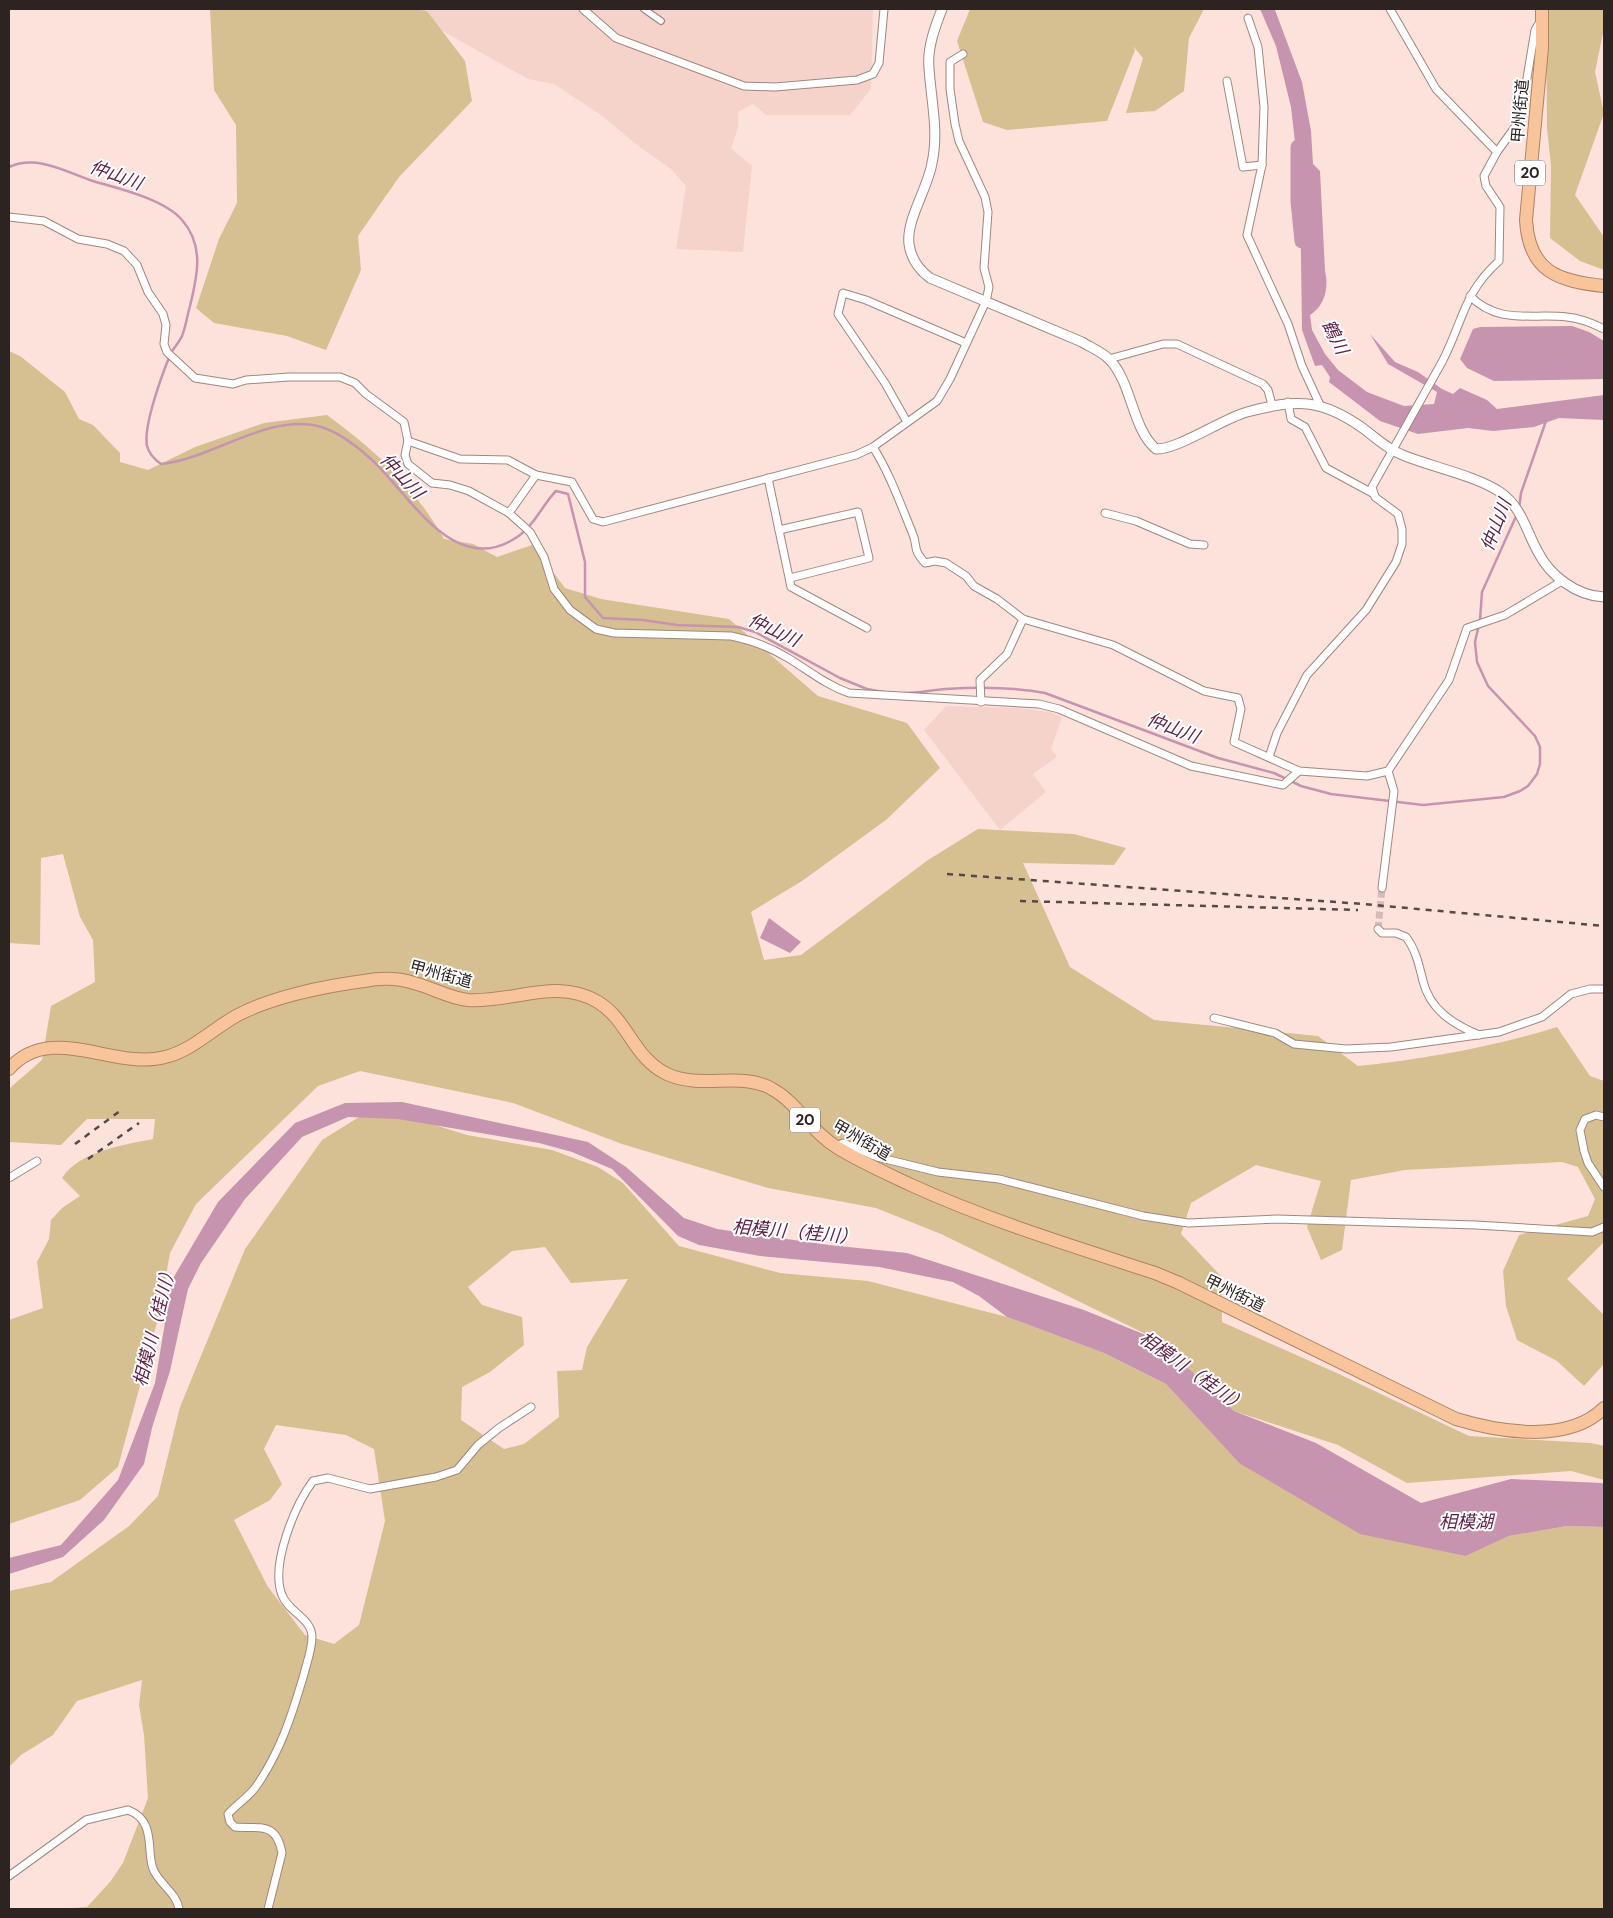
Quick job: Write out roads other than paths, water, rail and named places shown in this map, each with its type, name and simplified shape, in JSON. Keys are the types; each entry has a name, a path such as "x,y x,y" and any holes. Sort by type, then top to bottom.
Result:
{"highway":[{"name":"甲州街道","path":"1542,13 1526,220 1528,243 1542,265 1560,278 1604,286"},
{"name":"甲州街道","path":"9,1069 21,1058 44,1048 71,1048 141,1059 167,1057 184,1049 236,1016 270,1001 364,980 390,979 413,982 466,1000 561,991 577,993 589,998 614,1014 641,1054 659,1070 682,1080 695,1082 750,1082 773,1089 821,1136 836,1147 873,1167 967,1210 1179,1283 1456,1419 1505,1431 1532,1432 1556,1430 1579,1423 1591,1418 1604,1408"}],"street":[{"path":"583,9 616,38 744,86 775,87 857,80 873,74 879,63 884,9"},
{"path":"644,9 662,21"},
{"path":"942,9 929,50 928,67 935,129 932,164 925,191 912,224 909,243 917,267 930,278 1082,342 1109,359 1120,373 1147,438 1156,449 1169,447 1228,419 1272,405 1288,402 1320,405 1346,417 1394,451 1485,485 1506,498 1524,520 1538,554 1562,581 1583,592 1604,597"},
{"path":"1390,9 1436,89 1497,152"},
{"path":"1269,757 1277,733 1307,675 1366,610 1396,562 1402,544 1402,529 1398,514 1375,497 1372,486 1394,451 1442,362 1470,296 1479,280 1499,261 1501,256 1498,238 1500,207 1484,181 1487,168 1520,120 1535,30 1542,13"},
{"path":"1248,18 1258,48 1263,98 1262,165 1247,235 1288,324 1302,366 1320,405"},
{"path":"408,441 460,459 508,460 536,475 572,482 593,519 603,522 856,455 873,447 937,401 950,379 986,301 989,288 984,268 988,212 985,197 959,141 950,89 950,62 963,54"},
{"path":"1227,81 1243,168 1262,165"},
{"path":"9,217 44,221 78,239 107,244 124,250 137,265 143,275 148,292 163,314 166,325 164,344 167,352 195,378 233,384 246,380 308,376 340,377 355,383 366,394 396,414 404,422 408,441 405,455 408,464 432,483 450,485 469,491 509,513 530,532 544,557 554,588 570,610 596,629 614,633 730,636 767,646 824,682 848,693 981,702 1028,703 1059,709 1191,766 1283,785 1299,771"},
{"path":"907,422 884,383 838,314 842,293 866,300 966,343"},
{"path":"1470,296 1479,305 1505,316 1566,317 1584,320 1604,328"},
{"path":"1109,359 1163,344 1177,344 1263,384 1268,390 1272,405"},
{"path":"1288,402 1291,419 1305,427 1326,468 1374,494"},
{"path":"873,447 886,468 914,538 915,552 925,563 935,561 946,563 966,576 974,586 997,599 1023,618 1113,645 1204,691 1238,698 1241,709 1234,742 1299,771 1366,776 1388,771 1449,680 1466,628 1505,615 1562,581"},
{"path":"509,513 536,475"},
{"path":"768,478 791,586 867,628"},
{"path":"779,530 858,512 869,558 790,578"},
{"path":"1105,513 1136,521 1190,544 1204,545"},
{"path":"981,702 980,680 1008,654 1023,618"},
{"path":"1382,888 1394,791 1388,771"},
{"path":"1378,928 1382,933 1396,933 1406,937 1417,958 1426,992 1432,1002 1450,1021 1481,1036"},
{"path":"1214,1018 1275,1033 1294,1044 1346,1049 1391,1047 1481,1036 1542,1017 1571,994 1590,989 1604,989"},
{"path":"1604,1117 1596,1116 1585,1120 1580,1130 1588,1163 1604,1187"},
{"path":"836,1147 843,1143 877,1157 938,1172 999,1179 1143,1216 1188,1224 1277,1219 1476,1225 1592,1232 1604,1228"},
{"path":"9,1178 37,1161"},
{"path":"268,1909 282,1853 281,1844 276,1835 267,1828 259,1826 236,1827 230,1822 228,1814 253,1791 279,1749 294,1710 310,1652 312,1636 310,1626 288,1604 282,1595 280,1580 289,1523 305,1491 313,1481 328,1478 370,1489 436,1477 456,1470 478,1445 499,1428 531,1407"},
{"path":"9,1876 86,1820 128,1810 140,1818 150,1837 154,1872 176,1900 179,1909"}],"water":[{"path":"1260,9 1275,10 1302,82 1311,131 1313,164 1320,171 1326,277 1325,296 1319,307 1310,315 1312,330 1325,354 1338,370 1367,392 1404,406 1434,404 1437,392 1388,364 1370,334 1395,362 1418,372 1442,389 1453,394 1460,388 1487,400 1497,409 1604,395 1604,420 1559,418 1534,427 1493,431 1468,428 1418,434 1380,421 1329,382 1330,377 1322,365 1315,366 1302,330 1300,186 1291,107 1276,46"},
{"path":"1572,326 1589,332 1604,341 1604,379 1494,381 1467,368 1460,359 1473,329 1480,327"},
{"path":"769,918 801,942 790,953 760,938"},
{"name":"相模湖","path":"402,1102 588,1142 626,1167 684,1218 717,1229 829,1245 907,1253 1084,1310 1158,1340 1234,1411 1316,1443 1421,1503 1511,1479 1602,1483 1604,1484 1604,1527 1567,1526 1509,1536 1466,1556 1360,1534 1239,1463 1166,1384 1104,1353 1007,1317 979,1296 953,1282 879,1267 760,1256 699,1245 678,1236 612,1169 572,1152 539,1143 398,1119 348,1117 302,1137 245,1199 201,1263 188,1289 170,1371 152,1428 144,1464 104,1520 63,1557 9,1574 9,1558 61,1545 118,1480 155,1383 172,1280 218,1202 295,1123 345,1103"}],"waterway":[{"name":"鶴川","path":"1298,147 1298,201 1302,241"},
{"name":"仲山川","path":"9,167 31,163 53,166 130,192 165,207 182,220 189,230 194,240 197,262 193,295 181,339 171,352 154,401 148,426 148,449 152,456 161,464 200,454 259,431 279,426 298,424 318,426 340,436 372,460 437,529 455,541 475,548 497,547 520,535 556,491 568,494 585,562 585,597 603,618 643,620 677,625 738,627 755,632 840,678 867,689 883,692"},
{"name":"仲山川","path":"1519,509 1521,493 1546,421"},
{"name":"仲山川","path":"903,693 983,688 1045,693 1218,758 1274,773 1301,786 1331,794 1423,805 1504,797 1528,786 1537,774 1540,764 1540,747 1535,736 1488,686 1477,662 1475,642 1480,620 1482,592 1517,514"}],"tunnel":[{"path":"1378,929 1382,888"}],"railway":[{"path":"947,874 1363,904 1604,926"},
{"path":"1020,901 1358,910"},
{"path":"75,1144 120,1111"},
{"path":"88,1159 139,1123"}],"water label":[{"name":"相模川（桂川）","path":"795,1232"},
{"name":"相模川（桂川）","path":"155,1325"},
{"name":"相模川（桂川）","path":"1193,1372"}]}
